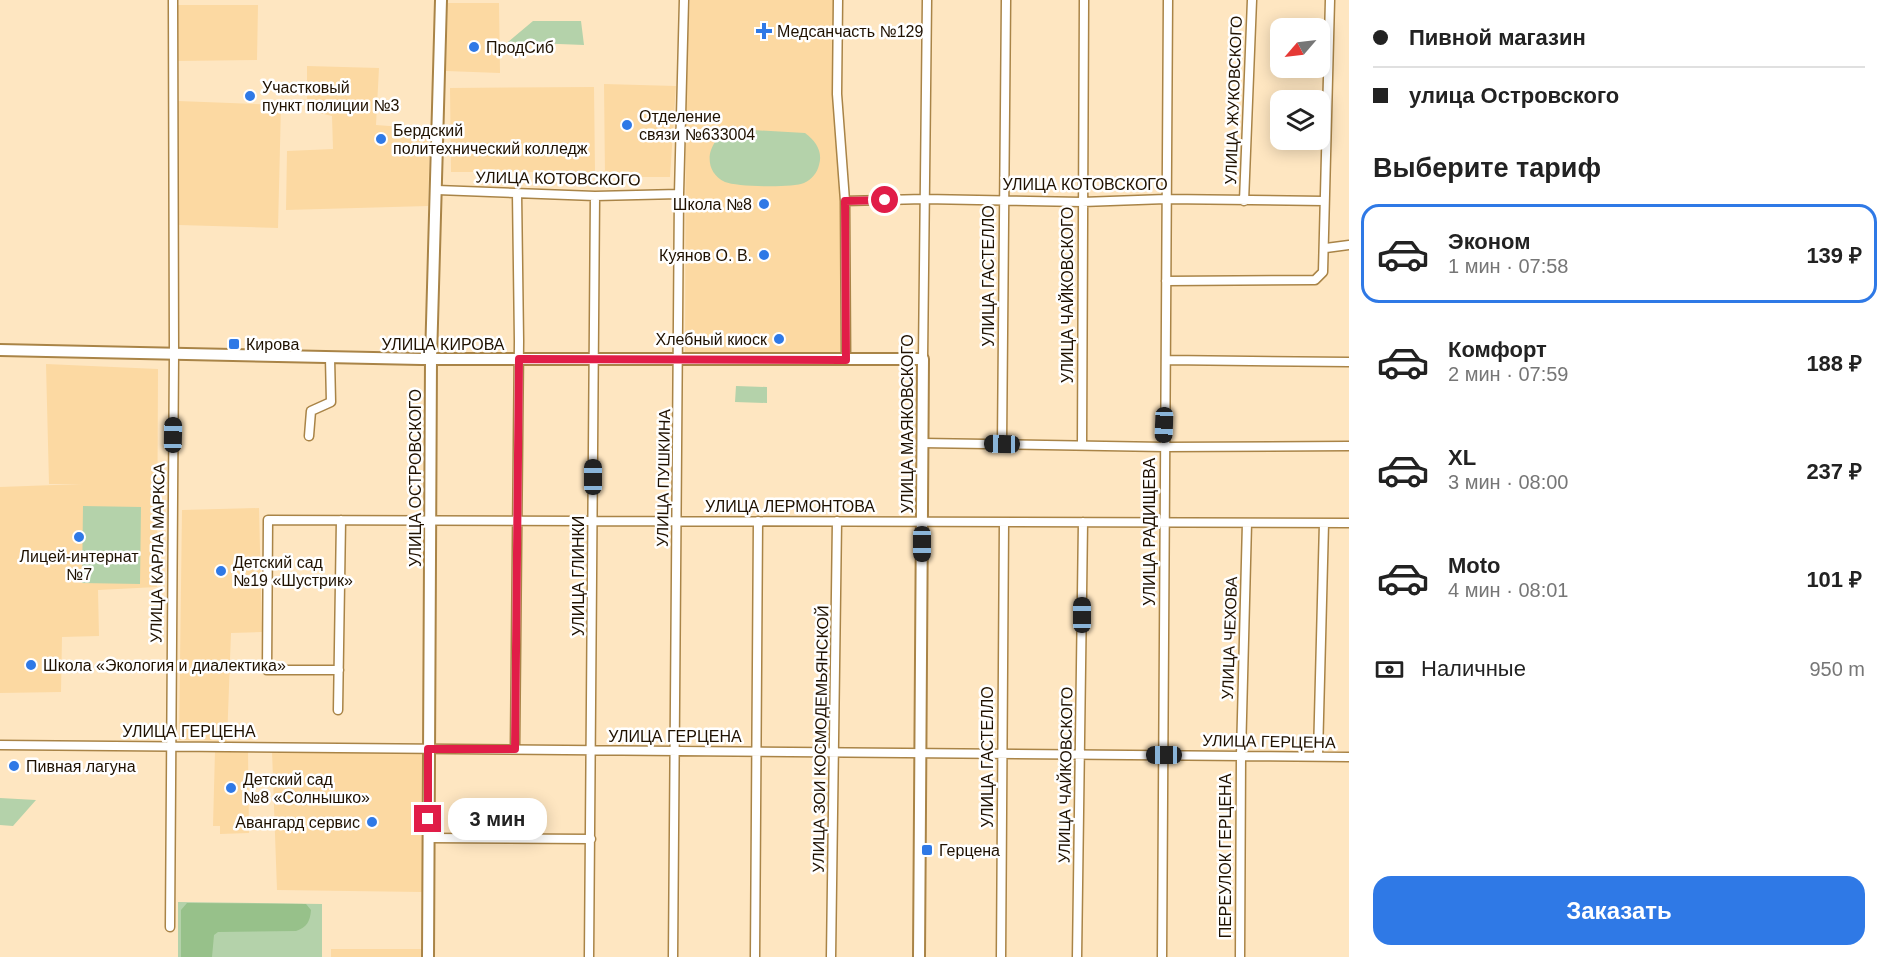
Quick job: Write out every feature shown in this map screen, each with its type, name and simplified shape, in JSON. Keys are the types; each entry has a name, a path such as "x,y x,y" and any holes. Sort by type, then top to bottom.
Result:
{"street":[{"name":"УЛИЦА КАРЛА МАРКСА","path":"170,927 174,354 173,0"},
{"name":"УЛИЦА ОСТРОВСКОГО","path":"428,957 431,359 441,0"},
{"name":"УЛИЦА ПУШКИНА","path":"673,957 680,359 679,194 684,0"},
{"path":"838,0 837,94 845,201 846,360"},
{"name":"УЛИЦА МАЯКОВСКОГО","path":"919,957 927,0"},
{"name":"УЛИЦА ГАСТЕЛЛО","path":"1002,444 1006,0"},
{"name":"УЛИЦА ЧАЙКОВСКОГО","path":"1082,445 1084,0"},
{"name":"УЛИЦА РАДИЩЕВА","path":"1162,957 1168,0"},
{"name":"УЛИЦА ЖУКОВСКОГО","path":"1244,201 1252,0"},
{"path":"1166,280 1315,280 1323,272 1326,248 1324,201 1330,0"},
{"name":"УЛИЦА КОТОВСКОГО","path":"437,190 595,196 679,194"},
{"path":"515,749 519,359 517,193"},
{"name":"УЛИЦА ГЛИНКИ","path":"589,957 595,196"},
{"name":"УЛИЦА КОТОВСКОГО","path":"845,201 924,199 1082,202 1166,199 1324,201"},
{"path":"1326,248 1349,245"},
{"name":"УЛИЦА КИРОВА","path":"0,350 431,359 923,359"},
{"path":"309,436 311,411 331,402 330,358"},
{"path":"1167,360 1349,362"},
{"path":"922,443 1164,447 1349,446"},
{"name":"УЛИЦА ЛЕРМОНТОВА","path":"339,670 267,670 268,520 1349,523"},
{"path":"338,710 341,520"},
{"path":"754,957 758,521"},
{"name":"УЛИЦА ЗОИ КОСМОДЕМЬЯНСКОЙ","path":"831,957 837,521"},
{"name":"УЛИЦА ГАСТЕЛЛО","path":"1001,957 1004,522"},
{"name":"УЛИЦА ЧАЙКОВСКОГО","path":"1077,957 1083,522"},
{"name":"УЛИЦА ЧЕХОВА","path":"1240,755 1247,523"},
{"path":"1318,756 1324,523"},
{"name":"УЛИЦА ГЕРЦЕНА","path":"0,745 1349,757"},
{"name":"ПЕРЕУЛОК ГЕРЦЕНА","path":"1240,755 1240,957"},
{"path":"429,838 591,839"}],"shaded area":[{"path":"690,0 841,0 841,355 685,354 686,65"},
{"path":"448,3 499,3 500,73 446,71"},
{"path":"177,5 258,5 257,60 177,61"},
{"name":"Бердский политехнический колледж","path":"307,66 379,68 376,125 430,129 428,206 286,210 287,151 333,149 332,116 307,110"},
{"path":"604,84 676,86 670,177 605,177"},
{"path":"594,87 595,172 451,172 450,88"},
{"path":"178,101 281,105 278,228 179,225"},
{"path":"46,364 158,369 157,587 98,590 99,636 62,637 61,692 0,693 0,487 82,484 49,484"},
{"name":"Детский сад №19 «Шустрик»","path":"259,508 262,632 231,633 227,741 179,740 182,510"},
{"name":"Детский сад №8 «Солнышко»","path":"215,751 248,751 249,833 220,834 220,826 213,826"},
{"path":"272,751 422,752 422,892 277,890"},
{"path":"331,949 422,949 422,957 331,957"}],"green space":[{"path":"533,21 581,21 584,45 508,42"},
{"path":"733,129 805,133 819,151 820,160 817,171 809,180 798,185 752,186 725,182 712,169 710,153 718,138"},
{"path":"736,386 767,387 767,403 735,402"},
{"path":"83,506 141,507 140,584 82,583"},
{"path":"0,798 36,800 13,826 0,825"},
{"path":"178,902 322,904 322,957 178,957"},
{"path":"187,903 306,904 311,910 307,924 296,931 218,932 214,935 212,957 181,957 181,910"}],"place":[{"name":"Медсанчасть №129","path":"764,31"},
{"name":"ПродСиб","path":"474,47"},
{"name":"Участковый пункт полиции №3","path":"250,96"},
{"name":"Отделение связи №633004","path":"627,125"},
{"name":"Бердский политехнический колледж","path":"381,139"},
{"name":"Школа №8","path":"764,204"},
{"name":"Куянов О. В.","path":"764,255"},
{"name":"Хлебный киоск","path":"779,339"},
{"name":"Кирова","path":"234,344"},
{"name":"Лицей-интернат №7","path":"79,537"},
{"name":"Детский сад №19 «Шустрик»","path":"221,571"},
{"name":"Школа «Экология и диалектика»","path":"31,665"},
{"name":"Пивная лагуна","path":"14,766"},
{"name":"Детский сад №8 «Солнышко»","path":"231,788"},
{"name":"Авангард сервис","path":"372,822"},
{"name":"Герцена","path":"927,850"}],"route":[{"path":"428,819 428,749 515,749 519,359 846,360 845,201 885,200"}]}
